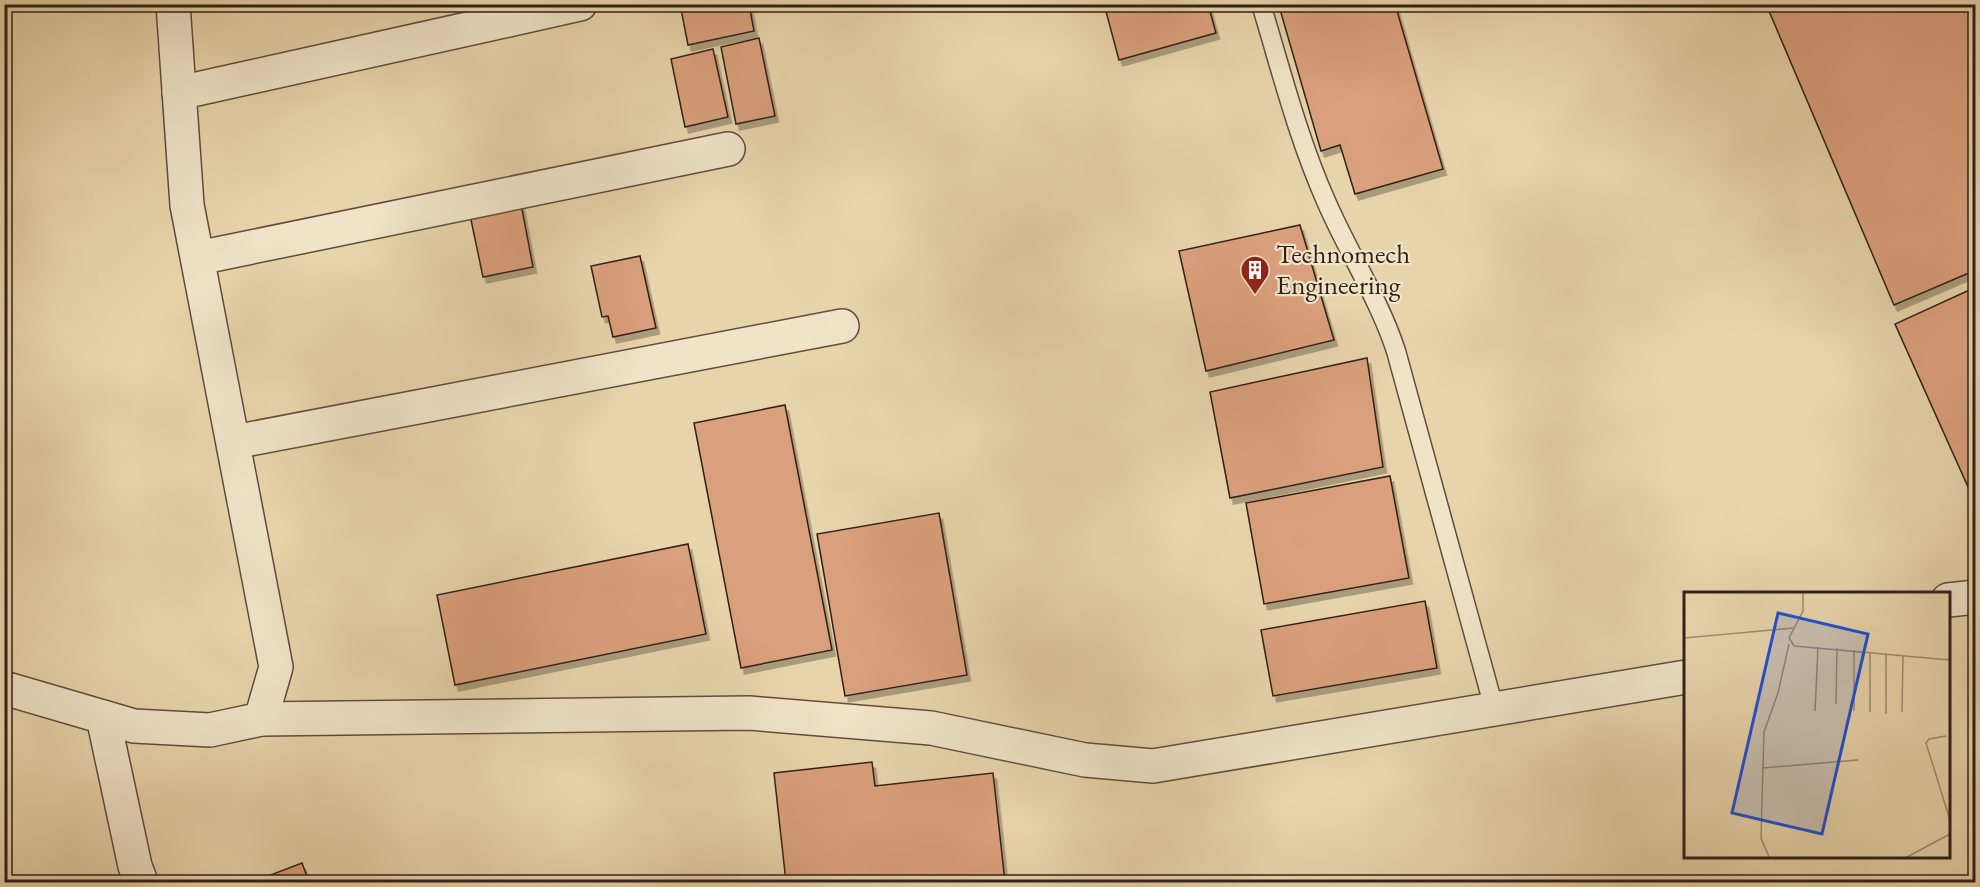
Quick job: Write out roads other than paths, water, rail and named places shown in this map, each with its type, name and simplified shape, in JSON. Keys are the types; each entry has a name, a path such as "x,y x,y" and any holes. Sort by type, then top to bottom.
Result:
{"street":[{"path":"173,4 187,205 276,667 261,719"},
{"path":"179,93 580,4"},
{"path":"198,258 728,148"},
{"path":"234,442 842,326"},
{"path":"1950,600 1976,597"},
{"path":"4,688 134,726 210,730 261,719 749,713 931,728 1085,760 1154,766 1684,677"},
{"path":"103,717 135,866 141,882"}],"lane":[{"path":"1261,4 1314,175 1367,288 1385,318 1396,351 1494,708"}],"place":[{"name":"Technomech Engineering","path":"1255,296"}]}
